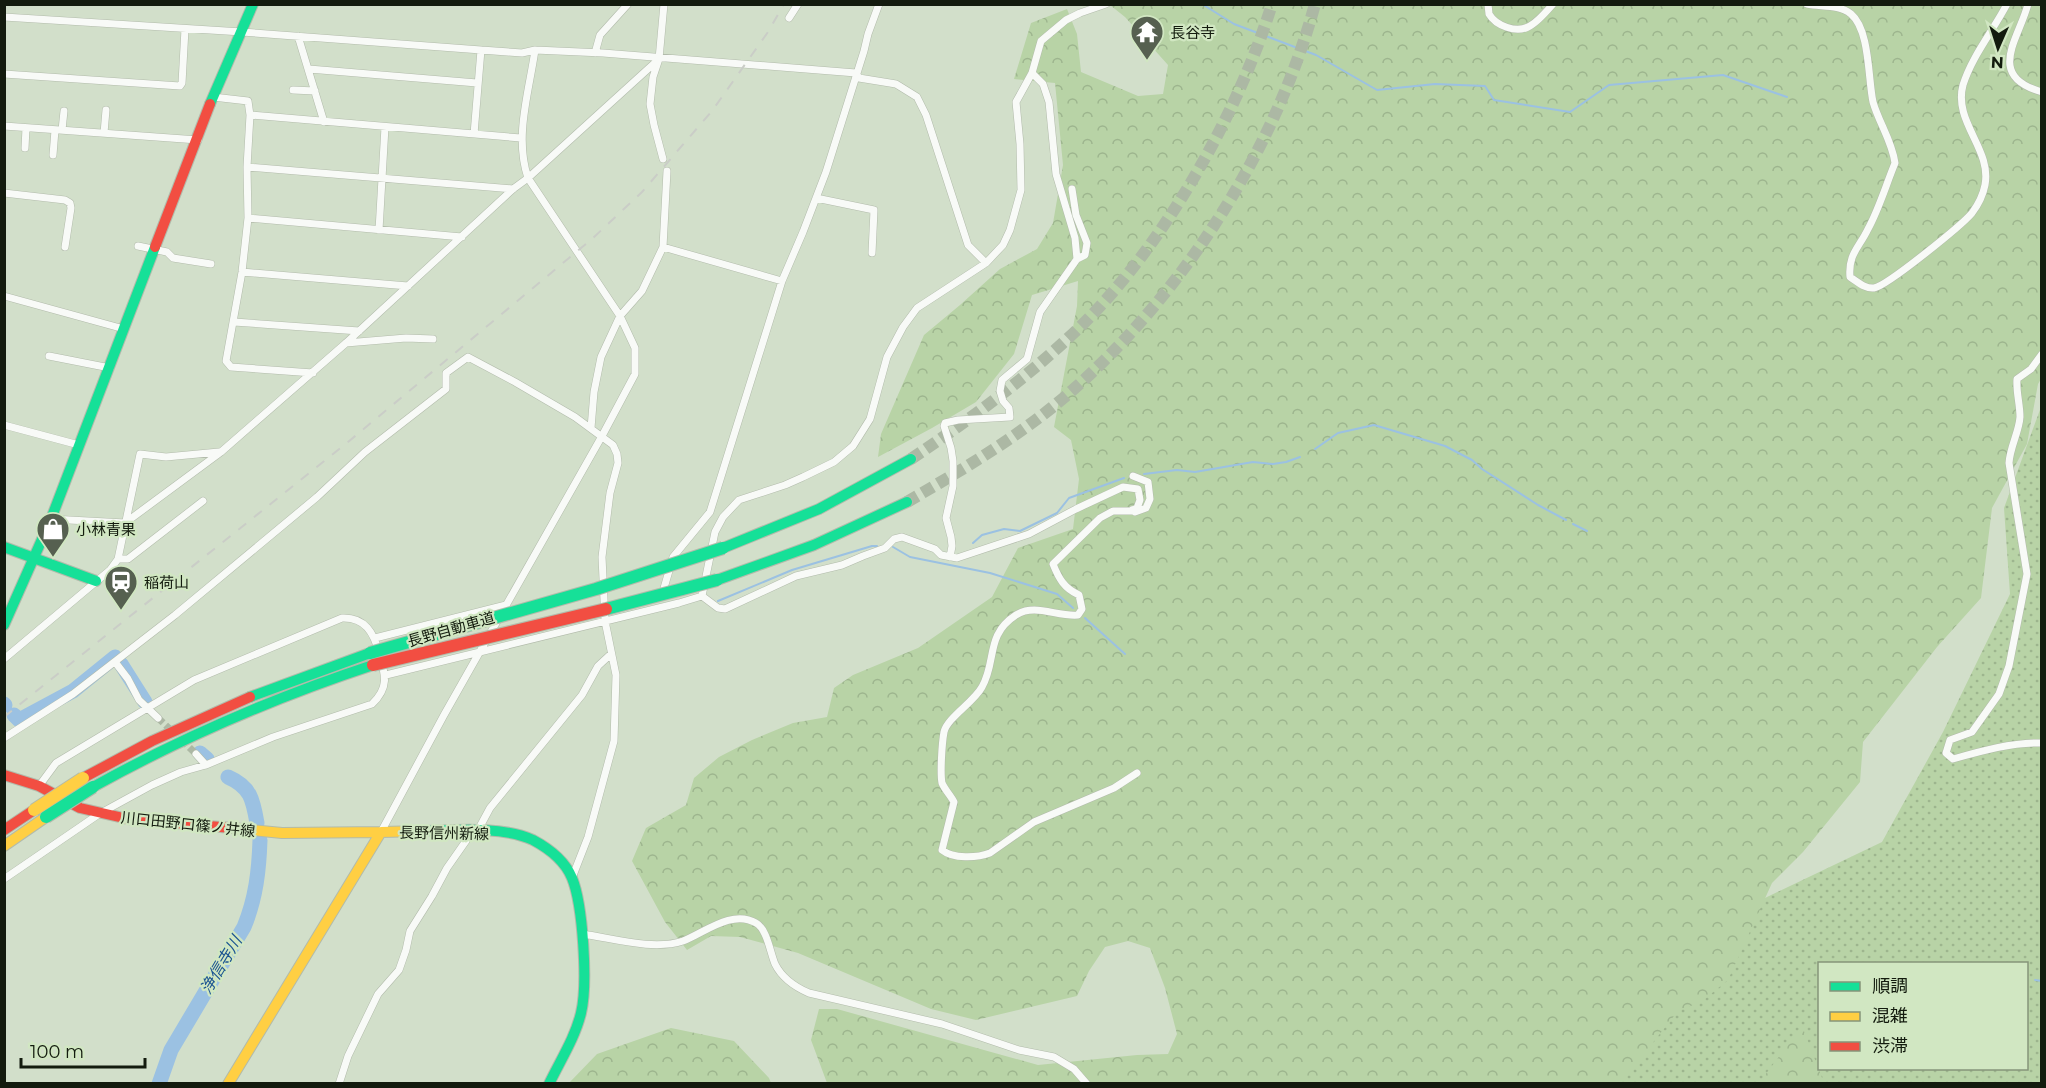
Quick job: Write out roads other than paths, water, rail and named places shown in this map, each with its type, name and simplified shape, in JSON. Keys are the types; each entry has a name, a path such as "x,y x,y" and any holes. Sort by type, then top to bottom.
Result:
{"main road":[{"path":"4,625 51,519 213,97 253,4"},
{"name":"長野自動車道","path":"4,846 93,787 167,747 238,715 372,659 723,548 819,509 911,459"},
{"name":"長野自動車道","path":"4,830 83,778 140,747 202,716 299,677 623,605 717,580 814,546 860,526 906,502"},
{"path":"4,548 96,581"},
{"name":"川口田野口篠ノ井線","path":"4,775 39,786 80,808 99,814 139,820 282,833 381,832"},
{"name":"長野信州新線","path":"228,1083 260,1034 381,832 477,832 525,837 549,850 572,878 582,934 581,1010 574,1033 549,1083"}],"street":[{"path":"595,53 600,35 628,4"},
{"path":"663,159 650,104 664,4"},
{"path":"789,18 798,4"},
{"path":"659,608 673,557 710,512 782,281 816,198 879,4"},
{"path":"702,596 715,532 723,517 739,500 803,477 834,462 853,446 870,419 887,357 911,315 917,308 986,263 1003,245 1010,230 1021,190 1016,106 1032,73 1041,41 1066,20 1106,4"},
{"path":"1488,4 1489,14 1501,24 1520,30 1530,27 1553,4"},
{"path":"1807,4 1840,8 1851,14 1857,22 1863,35 1874,103 1894,154 1895,163 1868,230 1854,251 1849,265 1851,277 1863,287 1876,288 1935,245 1971,214 1981,199 1986,184 1986,165 1962,112 1961,99 1963,85 1974,60 2007,4"},
{"path":"2028,4 2009,54 2009,65 2025,86 2042,92"},
{"path":"4,17 481,50 595,53 856,73"},
{"path":"4,74 180,86 185,29"},
{"path":"298,36 324,122"},
{"path":"474,134 481,50"},
{"path":"381,832 479,651 635,374 635,348 620,316 528,178 523,162 521,138 535,50"},
{"path":"51,519 125,523 221,452 313,373 658,59"},
{"path":"309,69 477,83"},
{"path":"856,73 859,78 896,84 917,97 926,115 968,244 986,263"},
{"path":"1032,73 1043,84 1049,102 1056,174 1075,238 1077,259"},
{"path":"293,90 315,91"},
{"path":"213,97 248,102 250,115 247,167 248,218 242,272 226,361 231,367 313,373"},
{"path":"104,133 106,110"},
{"path":"53,154 64,111"},
{"path":"250,115 521,138"},
{"path":"4,126 198,140"},
{"path":"379,230 385,127"},
{"path":"25,148 26,128"},
{"path":"247,167 513,189"},
{"path":"591,428 594,392 601,357 620,316 642,291 663,247 667,171"},
{"path":"950,557 951,537 946,518 953,486 953,461 944,426 945,423 958,420 1010,417 1009,408 1003,401 1000,391 1002,380 1027,359 1040,312 1077,259 1085,255 1087,243 1076,215 1072,189"},
{"path":"4,193 65,200 70,203 65,247"},
{"path":"816,198 874,210 872,253"},
{"path":"248,218 462,237"},
{"path":"138,246 167,252 173,258 211,264"},
{"path":"663,247 782,281"},
{"path":"242,272 408,286"},
{"path":"4,296 124,329"},
{"path":"234,322 359,331"},
{"path":"346,343 406,338 433,339"},
{"path":"2042,354 2031,369 2017,380 2016,388 2020,418 2010,450 2009,463 2027,574 2009,666 1999,694 1972,732 1950,740 1946,753 1953,759 1998,748 2042,743"},
{"path":"49,356 110,368"},
{"path":"4,738 73,694 236,566 317,497 365,452 446,389 446,373 468,357 515,382 591,428 613,446 618,464 610,493 602,557 605,621 616,675 614,741 588,837 572,878"},
{"path":"4,424 79,445"},
{"path":"4,659 110,570 118,559 140,454 166,457 221,452"},
{"path":"1133,476 1148,482 1150,499 1146,508 1135,512 1132,510 1113,511 1100,518 1053,564 1060,580 1069,591 1079,596 1082,609 1078,615 1068,616 1034,609 1017,614 995,638 989,670 982,687 944,731 942,783 954,802 942,850 949,855 982,856 990,853 1034,822 1114,788 1137,773"},
{"path":"702,596 718,608 726,609 796,576 842,565 885,548 894,539 902,537 935,549 942,555 957,558 1029,534 1123,487 1137,489 1140,494 1137,508 1132,510"},
{"path":"118,559 128,560 203,501"},
{"path":"386,675 702,596"},
{"path":"375,638 506,605"},
{"path":"4,879 99,814 152,785 273,737 372,704 382,692 386,675 375,638 362,622 342,618 194,680 56,763 39,786"},
{"path":"339,1083 348,1056 378,994 399,970 410,931 460,848 477,832 490,808 582,695 598,666 611,654"},
{"path":"115,662 128,679 139,700 158,718"},
{"path":"196,754 206,765"},
{"path":"582,934 635,943 673,943 684,941 702,930 728,921 752,920 763,928 775,964 796,987 809,993 942,1024 1019,1050 1054,1057 1074,1069 1087,1083"}],"waterway":[{"path":"1202,4 1234,24 1316,55 1377,90 1435,84 1485,86 1494,100 1570,112 1609,85 1723,75 1787,97"},
{"path":"1315,449 1338,433 1374,425 1445,446 1472,460 1482,469 1538,505 1566,520"},
{"path":"1144,474 1177,470 1195,472 1253,462 1273,464 1300,457"},
{"path":"973,543 982,535 1004,529 1020,531 1057,513 1069,498 1124,478"},
{"path":"1573,524 1587,531"},
{"path":"718,601 792,570 877,546"},
{"path":"893,547 910,557 990,573 1057,594 1073,608"},
{"path":"1085,618 1125,654"},
{"name":"浄信寺川","path":"14,715 19,720 73,691 115,657"},
{"name":"浄信寺川","path":"121,664 145,702"},
{"name":"浄信寺川","path":"200,753 207,759"},
{"name":"浄信寺川","path":"228,777 242,785 250,795 257,823"},
{"name":"浄信寺川","path":"159,1084 171,1050 244,927 256,884 260,840"},
{"path":"2035,980 2042,981"}],"tunnel":[{"path":"911,459 979,412 1043,361 1113,292 1170,216 1196,175 1240,89 1272,4"},
{"path":"907,502 994,449 1036,420 1075,388 1116,349 1154,306 1222,213 1251,163 1277,111 1298,58 1315,4"},
{"path":"158,718 174,733"},
{"path":"182,740 196,754"}],"railway":[{"path":"4,717 348,442 593,238 642,192 712,111 768,32 784,4"}],"place":[{"name":"長谷寺","path":"1147,61"},
{"name":"小林青果","path":"53,558"},
{"name":"稲荷山","path":"121,611"}]}
